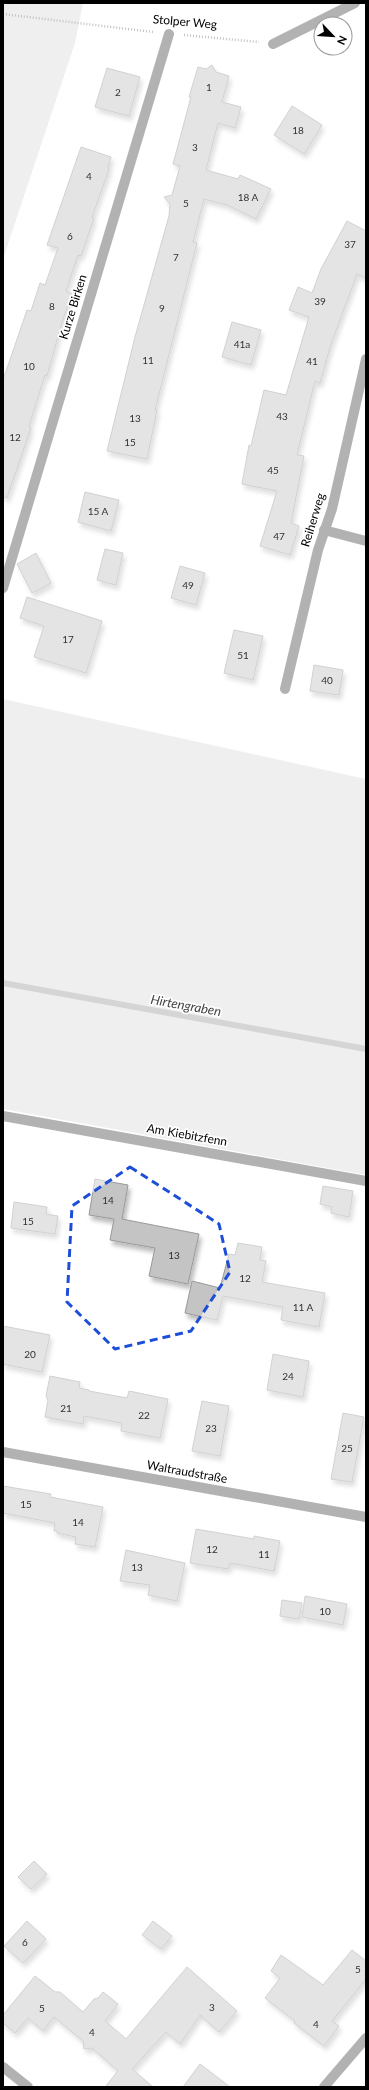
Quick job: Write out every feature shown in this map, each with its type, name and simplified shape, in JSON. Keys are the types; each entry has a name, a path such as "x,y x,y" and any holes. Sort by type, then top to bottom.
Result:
{"street":[{"path":"273,44 355,3"},
{"name":"Kurze Birken","path":"3,588 169,34"},
{"name":"Reiherweg","path":"285,689 318,550 332,508 362,368 366,359"},
{"path":"324,530 366,541"},
{"name":"Am Kiebitzfenn","path":"3,1116 366,1181"},
{"name":"Waltraudstraße","path":"3,1452 366,1517"},
{"path":"324,2087 366,2038"},
{"path":"3,2067 28,2087"}],"path":[{"name":"Stolper Weg","path":"3,14 169,34 273,44"}],"highlighted area":[{"path":"130,1167 219,1224 230,1272 191,1331 115,1349 67,1302 72,1206"}],"shaded area":[{"path":"3,3 83,3 75,43 3,259"},
{"path":"3,699 366,779 366,1175 3,1109"}],"building":[{"path":"212,65 216,72 229,76 222,102 241,107 235,128 218,123 206,170 238,179 240,175 271,189 256,219 227,205 204,199 193,242 197,243 155,410 157,410 147,459 107,451 135,337 169,216 170,204 164,197 172,195 180,166 173,164 191,97 189,97 198,67 206,69"},
{"path":"107,68 140,77 129,116 95,107"},
{"path":"292,106 322,125 304,154 274,135"},
{"path":"81,147 111,157 109,169 92,217 94,218 81,256 78,255 66,291 72,294 62,322 47,376 45,375 33,413 29,427 31,428 7,498 3,497 3,380 27,310 31,311 40,283 45,285 58,248 47,245"},
{"path":"347,221 366,231 366,278 357,274 331,344 320,383 315,381 297,455 304,456 291,523 299,526 290,555 260,546 277,491 242,484 249,445 251,446 264,390 286,395 309,317 289,310 298,287 312,293 321,269"},
{"path":"232,322 261,330 251,365 222,357"},
{"path":"85,492 119,500 111,531 78,522"},
{"path":"105,549 123,553 116,585 97,580"},
{"path":"36,553 51,583 32,593 17,564"},
{"path":"180,566 205,573 196,605 171,598"},
{"path":"27,597 102,621 86,673 34,657 44,626 20,618"},
{"path":"234,630 263,636 253,680 224,673"},
{"path":"314,665 343,670 339,695 310,691"},
{"path":"95,1179 128,1185 122,1219 199,1234 188,1284 149,1276 155,1248 110,1240 114,1219 89,1215"},
{"path":"323,1186 353,1191 349,1217 331,1213 332,1207 320,1204"},
{"path":"14,1202 47,1207 46,1214 58,1216 55,1234 11,1228"},
{"path":"238,1243 262,1247 260,1260 266,1261 262,1282 325,1293 319,1327 281,1320 283,1307 223,1296 217,1320 185,1313 192,1281 220,1288 229,1254 235,1255"},
{"path":"3,1326 50,1335 42,1372 3,1364"},
{"path":"273,1354 309,1361 303,1397 267,1390"},
{"path":"50,1376 80,1382 79,1388 89,1391 127,1398 129,1391 168,1399 160,1438 121,1431 122,1423 84,1416 83,1424 45,1417 48,1400 46,1396"},
{"path":"202,1401 229,1406 220,1456 192,1451"},
{"path":"343,1413 364,1417 352,1482 331,1479"},
{"path":"3,1486 51,1494 50,1497 103,1507 95,1547 75,1544 76,1537 54,1531 55,1523 3,1513"},
{"path":"196,1529 254,1539 254,1536 280,1541 274,1571 230,1563 228,1569 190,1563"},
{"path":"126,1550 185,1563 177,1601 148,1595 150,1585 120,1581"},
{"path":"305,1596 347,1604 343,1625 302,1617"},
{"path":"282,1600 302,1603 299,1619 280,1616"},
{"path":"34,1861 47,1874 31,1889 18,1877"},
{"path":"27,1921 46,1939 23,1963 4,1946"},
{"path":"153,1921 172,1936 161,1949 142,1935"},
{"path":"352,1950 366,1961 366,1979 332,2021 339,2026 324,2046 265,1998 280,1978 271,1971 281,1955 323,1985"},
{"path":"187,1967 237,2011 219,2032 200,2015 180,2044 166,2032 132,2069 153,2087 105,2087 118,2071 92,2048 84,2049 83,2041 54,2017 43,2031 28,2018 15,2033 3,2023 3,2015 35,1976 55,1992 60,1992 83,2012 94,1999 98,1998 103,1992 118,2004 105,2021 126,2039"},
{"path":"200,2064 230,2087 183,2087"}],"waterway":[{"name":"Hirtengraben","path":"3,983 366,1049"}]}
